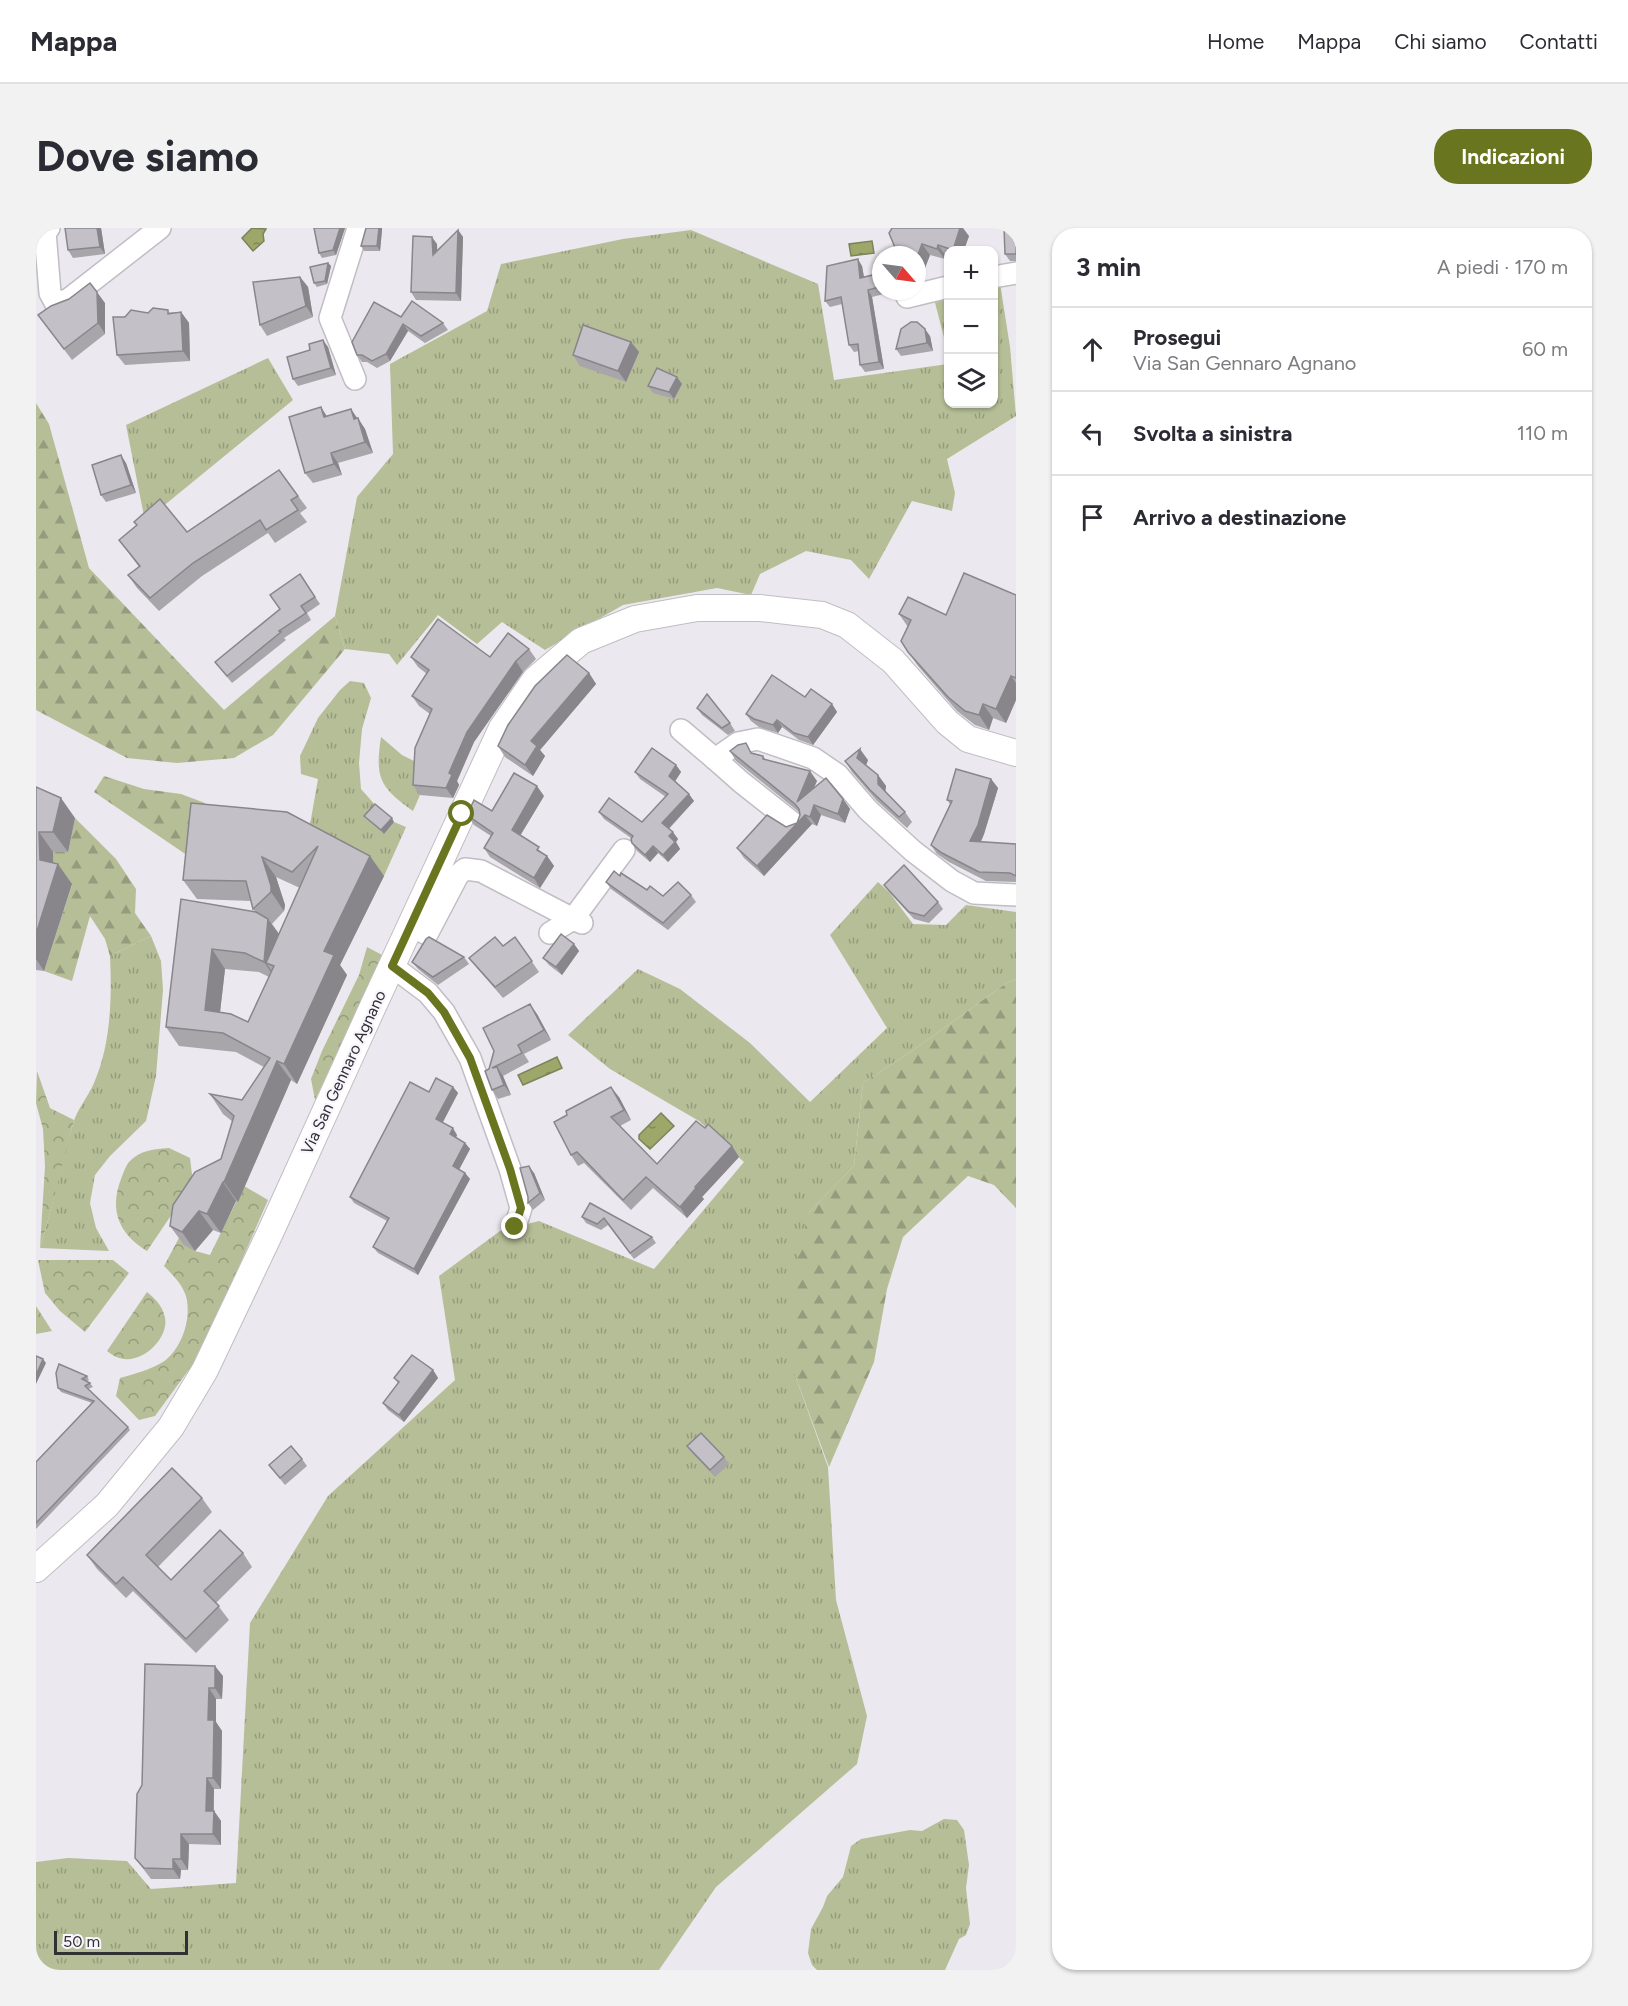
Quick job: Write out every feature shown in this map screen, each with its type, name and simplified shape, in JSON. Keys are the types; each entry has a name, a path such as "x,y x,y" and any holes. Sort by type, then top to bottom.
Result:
{"main road":[{"name":"Via San Gennaro Agnano","path":"36,1569 107,1505 171,1427 205,1370 502,728 535,680 581,641 635,620 697,608 760,608 822,615 848,625 893,661 947,722 968,740 1016,753"}],"street":[{"path":"49,228 45,232 50,293 56,304 69,299 160,228"},
{"path":"355,379 330,318 358,228"},
{"path":"998,276 1016,273"},
{"path":"926,292 944,288"},
{"path":"681,730 794,824"},
{"path":"715,759 738,743 758,739 813,758 838,775 868,810 913,851 952,881 974,893 1016,896"},
{"path":"550,933 579,922 624,850"},
{"path":"411,926 427,934 458,875 465,869 481,871 579,922"},
{"path":"392,966 428,993 444,1012 470,1058 510,1169 521,1208 515,1227"}],"green space":[{"path":"691,230 818,284 834,380 944,365 944,408 998,408 998,283 1000,283 1010,347 1016,416 947,459 955,493 952,511 912,501 869,579 851,560 806,551 760,574 751,595 717,588 623,605 545,650 502,622 477,644 438,615 397,665 389,654 345,649 335,616 357,497 393,454 390,364 487,311 501,264 623,239"},
{"path":"944,290 944,338 932,291"},
{"path":"268,358 293,400 145,521 126,425"},
{"path":"36,403 49,424 89,568 224,710 335,616 345,649 273,735 234,758 177,763 127,758 36,710"},
{"path":"350,681 364,683 371,698 362,729 359,763 361,789 377,807 384,834 394,822 406,827 384,876 308,836 318,779 301,774 300,756 318,718"},
{"path":"381,737 402,755 422,765 420,795 413,811 386,788 382,780 379,762"},
{"path":"104,776 144,789 181,794 205,803 200,864 94,792"},
{"path":"75,818 116,859 136,889 135,913 151,936 110,956 105,939 90,916 72,981 44,971 72,885 54,880 53,852 68,852"},
{"path":"878,882 889,892 913,924 946,925 966,905 1016,912 1016,979 1008,982 863,1083 854,1166 809,1212 795,1375 828,1467 836,1600 867,1716 857,1764 716,1887 659,1970 36,1970 36,1862 68,1858 127,1861 151,1889 236,1883 250,1623 328,1496 455,1380 439,1276 500,1231 539,1221 654,1269 744,1162 699,1121 610,1069 568,1035 638,969 680,989 750,1043 810,1102 887,1028 830,935"},
{"path":"151,936 161,961 163,990 156,1076 146,1121 110,1156 95,1175 90,1203 96,1228 109,1251 40,1248 73,1124 94,1083 104,1052 111,988 110,956"},
{"path":"367,947 384,956 315,1100 311,1079 359,975"},
{"path":"1016,979 1016,1208 994,1185 968,1176 903,1237 887,1289 874,1362 829,1467 795,1375 791,1281 809,1212 854,1166 863,1083 1008,982"},
{"path":"37,1071 50,1108 74,1120 40,1248 45,1166 43,1129 36,1103"},
{"path":"169,1148 190,1158 193,1183 147,1251 129,1237 123,1229 117,1211 118,1190 126,1167 133,1158 148,1151"},
{"path":"244,1186 268,1200 217,1317 193,1364 155,1416 139,1420 116,1396 120,1378 147,1370 170,1356 184,1332 188,1314 186,1296 180,1284 164,1266 180,1236 195,1251 210,1255"},
{"path":"38,1260 113,1260 129,1273 85,1332 60,1311 45,1293"},
{"path":"147,1292 159,1304 164,1314 164,1330 160,1338 155,1346 140,1356 124,1359 115,1356 107,1351"},
{"path":"36,1306 52,1331 36,1334"},
{"path":"944,1819 957,1820 964,1830 969,1865 966,1888 970,1924 966,1935 959,1939 945,1970 817,1970 812,1965 808,1953 811,1929 827,1896 843,1877 851,1846 861,1839 910,1830 922,1831"}],"water":[{"path":"252,228 266,229 263,234 264,241 253,251 242,238"},
{"path":"872,241 872,253 851,256 849,244"},
{"path":"557,1057 562,1068 523,1085 518,1075"},
{"path":"661,1113 674,1126 650,1149 639,1139 639,1135"}],"building":[{"path":"65,228 97,228 100,247 68,250"},
{"path":"314,228 340,228 333,250 319,253"},
{"path":"366,228 379,228 377,246 361,246"},
{"path":"892,228 960,228 954,246 938,245 937,249 922,244 921,246 894,246 889,233"},
{"path":"1004,228 1016,228 1016,254 1005,254"},
{"path":"458,230 456,293 411,292 413,236 432,237 433,255"},
{"path":"858,259 860,278 872,275 872,289 868,290 879,362 860,365 858,344 849,345 841,297 825,301 827,266"},
{"path":"328,263 325,281 314,283 310,267"},
{"path":"300,277 306,306 260,325 253,282"},
{"path":"90,283 97,292 98,323 64,349 38,315 51,306 69,299"},
{"path":"412,301 443,323 421,336 403,324 386,354 372,361 362,355 357,355 352,342 374,302 401,317"},
{"path":"153,308 168,310 168,314 181,312 183,351 117,355 113,317 125,317 131,310 148,313"},
{"path":"911,322 917,322 925,329 927,343 896,349 901,329"},
{"path":"583,325 631,342 618,371 573,355"},
{"path":"323,340 331,368 293,379 287,357 310,350 309,344"},
{"path":"657,368 677,377 669,392 648,386"},
{"path":"321,407 324,417 351,409 354,419 358,418 365,442 331,453 334,464 305,473 289,417"},
{"path":"121,455 131,485 101,495 92,465"},
{"path":"279,470 298,496 291,500 298,510 266,530 260,520 193,563 150,598 128,575 140,566 119,540 137,525 134,522 160,499 187,532"},
{"path":"964,573 1016,595 1016,678 1011,676 996,709 983,704 979,715 965,711 948,697 901,641 911,620 899,614 908,597 946,615"},
{"path":"300,574 315,597 301,606 306,613 279,631 281,632 227,676 215,662 280,609 270,595"},
{"path":"438,619 490,657 508,633 529,649 516,661 467,732 449,773 452,775 446,788 413,785 415,748 432,709 412,696 429,670 411,657"},
{"path":"567,655 589,673 531,741 537,746 525,765 498,746 508,725 535,686"},
{"path":"772,675 805,697 811,689 832,704 808,737 794,733 777,720 773,725 746,714"},
{"path":"707,694 730,723 722,728 697,708"},
{"path":"746,743 751,753 763,756 763,759 810,771 797,802 826,778 843,799 838,814 814,805 810,817 805,815 757,866 737,848 767,815 786,827 797,823 800,815 795,804 730,751"},
{"path":"652,748 676,765 669,776 689,794 662,823 673,832 669,836 675,842 663,855 653,846 645,855 632,843 633,836 599,812 609,798 642,822 668,794 635,772"},
{"path":"860,749 857,758 878,775 878,784 905,812 899,817 870,790 845,761"},
{"path":"956,769 991,779 978,825 970,841 1016,844 1016,876 1010,873 979,872 931,845 952,801 947,800"},
{"path":"514,773 537,786 512,830 539,847 537,850 547,856 534,878 484,848 493,833 467,815 474,800 492,811"},
{"path":"36,787 61,798 53,832 39,832 40,860 58,864 36,934"},
{"path":"191,803 287,812 370,856 324,951 334,955 284,1064 277,1061 224,1182 207,1214 199,1211 182,1232 170,1226 173,1205 195,1172 221,1159 234,1116 210,1094 242,1100 270,1058 223,1033 166,1027 181,899 256,912 268,919 264,962 245,953 212,949 205,1010 231,1014 248,1022 274,966 266,963 318,846 292,872 262,857 271,892 253,909 246,881 183,880"},
{"path":"375,804 392,818 381,830 364,816"},
{"path":"904,865 938,902 924,916 909,912 884,885"},
{"path":"614,871 647,890 650,886 663,896 678,882 691,895 663,923 606,882"},
{"path":"561,934 574,944 556,967 543,958"},
{"path":"429,937 464,957 433,977 412,962"},
{"path":"495,937 503,946 515,937 532,961 495,987 469,958"},
{"path":"530,1004 544,1030 518,1045 522,1053 492,1068 497,1067 504,1085 492,1090 485,1071 489,1069 494,1051 483,1028"},
{"path":"436,1078 453,1087 436,1119 453,1128 450,1134 465,1143 453,1166 465,1173 414,1269 373,1247 389,1218 350,1197 410,1082 429,1092"},
{"path":"611,1087 624,1110 611,1117 657,1164 696,1121 705,1128 708,1124 732,1146 680,1207 646,1177 623,1200 577,1152 571,1155 554,1122 567,1115 566,1111"},
{"path":"529,1166 540,1193 528,1203 520,1168"},
{"path":"590,1203 652,1237 630,1253 604,1218 597,1224 582,1217"},
{"path":"412,1355 433,1370 399,1415 383,1403 399,1382 394,1378"},
{"path":"36,1356 43,1359 36,1375"},
{"path":"59,1364 87,1376 82,1379 90,1383 85,1386 128,1427 36,1523 36,1462 94,1401 58,1388 56,1373"},
{"path":"701,1433 724,1457 710,1470 687,1446"},
{"path":"291,1446 302,1459 280,1478 269,1465"},
{"path":"172,1468 202,1498 146,1555 171,1580 220,1530 243,1553 204,1591 219,1606 186,1639 123,1577 116,1584 87,1555"},
{"path":"145,1664 215,1666 215,1688 209,1688 208,1720 214,1720 213,1778 207,1778 206,1811 214,1811 213,1834 181,1834 181,1859 173,1859 173,1869 144,1868 135,1858 137,1794 142,1785"}],"route":[{"path":"462,814 392,966 428,993 444,1012 470,1058 510,1169 521,1208 515,1227"}]}
